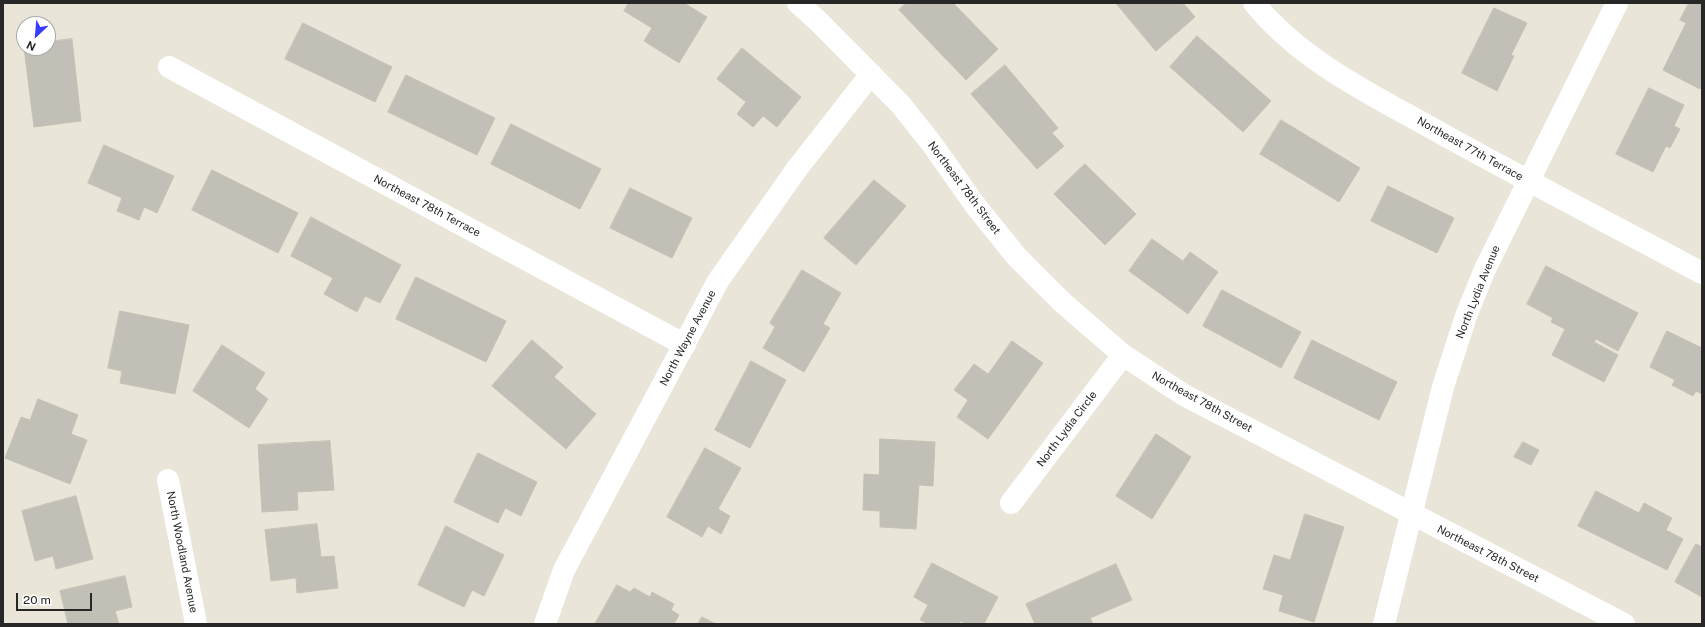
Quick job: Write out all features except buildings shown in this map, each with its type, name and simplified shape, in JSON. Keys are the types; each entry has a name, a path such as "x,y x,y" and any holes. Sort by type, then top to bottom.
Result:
{"street":[{"name":"Northeast 78th Street","path":"798,3 871,74 900,105 932,144 975,205 1016,256 1062,302 1123,355 1184,395 1624,624"},
{"name":"Northeast 77th Terrace","path":"1254,3 1301,50 1332,73 1528,181 1702,273"},
{"name":"North Lydia Avenue","path":"1384,624 1443,387 1466,316 1485,269 1617,3"},
{"name":"Northeast 78th Terrace","path":"169,67 685,345"},
{"name":"North Wayne Avenue","path":"545,624 564,570 718,281 796,170 871,74"},
{"name":"North Lydia Circle","path":"1011,503 1123,355"},
{"name":"North Woodland Avenue","path":"168,480 196,624"}]}
